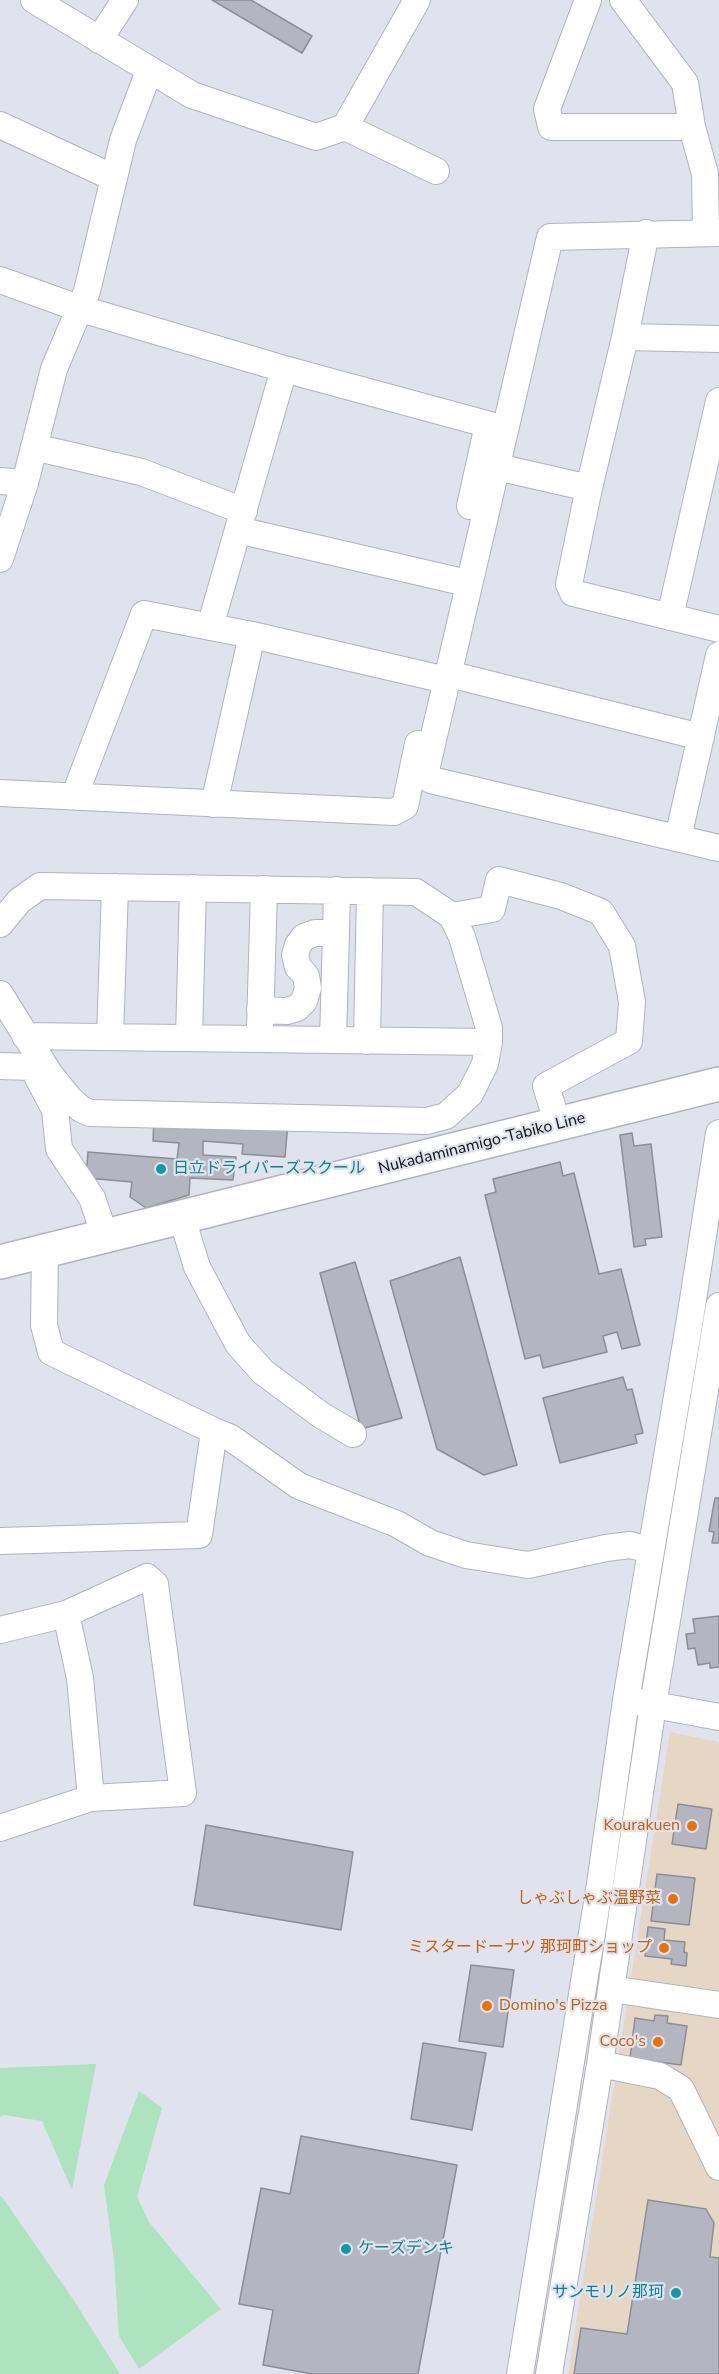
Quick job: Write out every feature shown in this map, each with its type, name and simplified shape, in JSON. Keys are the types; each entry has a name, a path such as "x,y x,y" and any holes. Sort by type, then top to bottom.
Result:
{"main road":[{"name":"Nukadaminamigo-Tabiko Line","path":"0,1262 719,1084"}],"street":[{"path":"34,0 192,95 316,137 345,127 417,0"},
{"path":"99,40 125,0"},
{"path":"588,0 547,109 551,127 692,127"},
{"path":"623,0 685,83 692,127 705,174 712,233 550,237 454,580 426,770 431,780 719,848"},
{"path":"0,559 12,482 34,447 54,369 87,291 123,140 149,71"},
{"path":"0,125 114,178"},
{"path":"345,127 436,171"},
{"path":"646,233 626,337 589,488 569,584 573,593 719,629"},
{"path":"0,280 78,308 284,369 497,427"},
{"path":"626,337 719,339"},
{"path":"210,627 284,369"},
{"path":"670,616 719,401"},
{"path":"0,793 394,812 405,806 497,467 497,427"},
{"path":"34,447 141,472 241,521 454,580"},
{"path":"497,467 589,488"},
{"path":"78,797 79,784 144,614 441,676 701,737"},
{"path":"214,804 252,635"},
{"path":"678,838 719,655"},
{"path":"452,916 492,909 499,880 561,896 601,912 622,946 632,1002 629,1041 546,1086 558,1125"},
{"path":"0,924 19,901 40,886 416,892 452,916 462,937 489,1028 489,1042 485,1064 470,1094 446,1116 427,1121 90,1113 81,1109 69,1098 49,1073 0,994"},
{"path":"110,1037 115,887"},
{"path":"189,1038 193,888"},
{"path":"259,1039 264,889"},
{"path":"333,1040 337,890"},
{"path":"367,1041 370,891"},
{"path":"260,1010 287,1011 297,1008 304,1001 308,988 306,976 298,967 295,955 298,945 304,937 315,933 336,933"},
{"path":"0,1016 32,1067 55,1110 59,1149 92,1198 105,1236"},
{"path":"25,1036 489,1042"},
{"path":"0,1066 32,1067"},
{"path":"520,2374 600,1884 650,1550 719,1133"},
{"path":"182,1218 197,1267 238,1344 263,1372 321,1415 353,1434"},
{"path":"45,1251 44,1325 51,1352 231,1438 299,1486 397,1524 430,1543 466,1555 528,1565 630,1545 650,1550"},
{"path":"549,2374 600,2064 653,1705 719,1306"},
{"path":"0,1541 199,1535 214,1431"},
{"path":"0,1630 66,1614 147,1577 155,1584 183,1793 91,1798 0,1828"},
{"path":"66,1614 80,1678 91,1798"},
{"path":"626,1700 719,1717"},
{"path":"611,1989 719,2006"},
{"path":"600,2064 660,2076 681,2090 719,2167"}],"shaded area":[{"path":"670,1732 719,1742 719,2374 568,2374"}],"green space":[{"path":"96,2064 72,2190 42,2121 4,2115 0,2117 0,2068"},
{"path":"139,2091 162,2108 137,2197 149,2222 221,2309 139,2369 119,2336 114,2260 104,2185"},
{"path":"0,2196 73,2299 120,2374 0,2374"}],"building":[{"path":"212,0 251,0 312,36 302,53"},
{"name":"日立ドライバーズスクール","path":"154,1119 288,1123 285,1157 242,1154 243,1144 203,1141 203,1155 236,1157 233,1180 190,1178 189,1195 146,1208 130,1197 132,1182 86,1178 88,1152 177,1159 179,1143 153,1141"},
{"path":"632,1133 634,1146 651,1144 662,1237 645,1239 646,1245 634,1247 620,1135"},
{"path":"560,1162 563,1176 574,1173 599,1274 621,1269 640,1345 622,1349 617,1332 603,1336 607,1352 543,1368 540,1355 525,1359 485,1195 496,1192 493,1179"},
{"path":"460,1257 517,1465 484,1475 437,1449 390,1281"},
{"path":"355,1262 402,1418 361,1429 320,1273"},
{"path":"623,1377 627,1390 632,1389 643,1433 635,1435 637,1443 560,1463 543,1398"},
{"path":"715,1498 719,1498 719,1543 712,1543 714,1532 709,1531"},
{"path":"719,1616 719,1667 710,1668 710,1663 698,1665 695,1648 688,1649 686,1634 695,1633 693,1619"},
{"name":"Kourakuen","path":"678,1804 712,1809 706,1849 672,1844"},
{"path":"206,1825 353,1852 341,1930 194,1905"},
{"name":"しゃぶしゃぶ温野菜","path":"657,1874 695,1878 689,1925 651,1921"},
{"path":"648,1927 665,1929 664,1940 685,1942 686,1966 671,1964 672,1959 645,1956"},
{"name":"Domino's Pizza","path":"471,1965 514,1970 503,2047 459,2041"},
{"name":"Coco's","path":"655,2015 668,2016 667,2023 687,2026 681,2065 630,2058 635,2018 654,2021"},
{"path":"423,2043 486,2053 472,2130 411,2119"},
{"name":"ケーズデンキ","path":"301,2136 457,2165 418,2374 312,2374 263,2365 273,2310 239,2304 261,2188 290,2194"},
{"name":"サンモリノ那珂","path":"648,2200 706,2209 714,2223 710,2257 719,2258 719,2374 574,2374 581,2328 627,2334"}],"place":[{"name":"日立ドライバーズスクール","path":"161,1169"},
{"name":"Kourakuen","path":"692,1826"},
{"name":"しゃぶしゃぶ温野菜","path":"673,1899"},
{"name":"ミスタードーナツ 那珂町ショップ","path":"664,1948"},
{"name":"Domino's Pizza","path":"487,2006"},
{"name":"Coco's","path":"658,2042"},
{"name":"ケーズデンキ","path":"346,2249"},
{"name":"サンモリノ那珂","path":"676,2293"}]}
